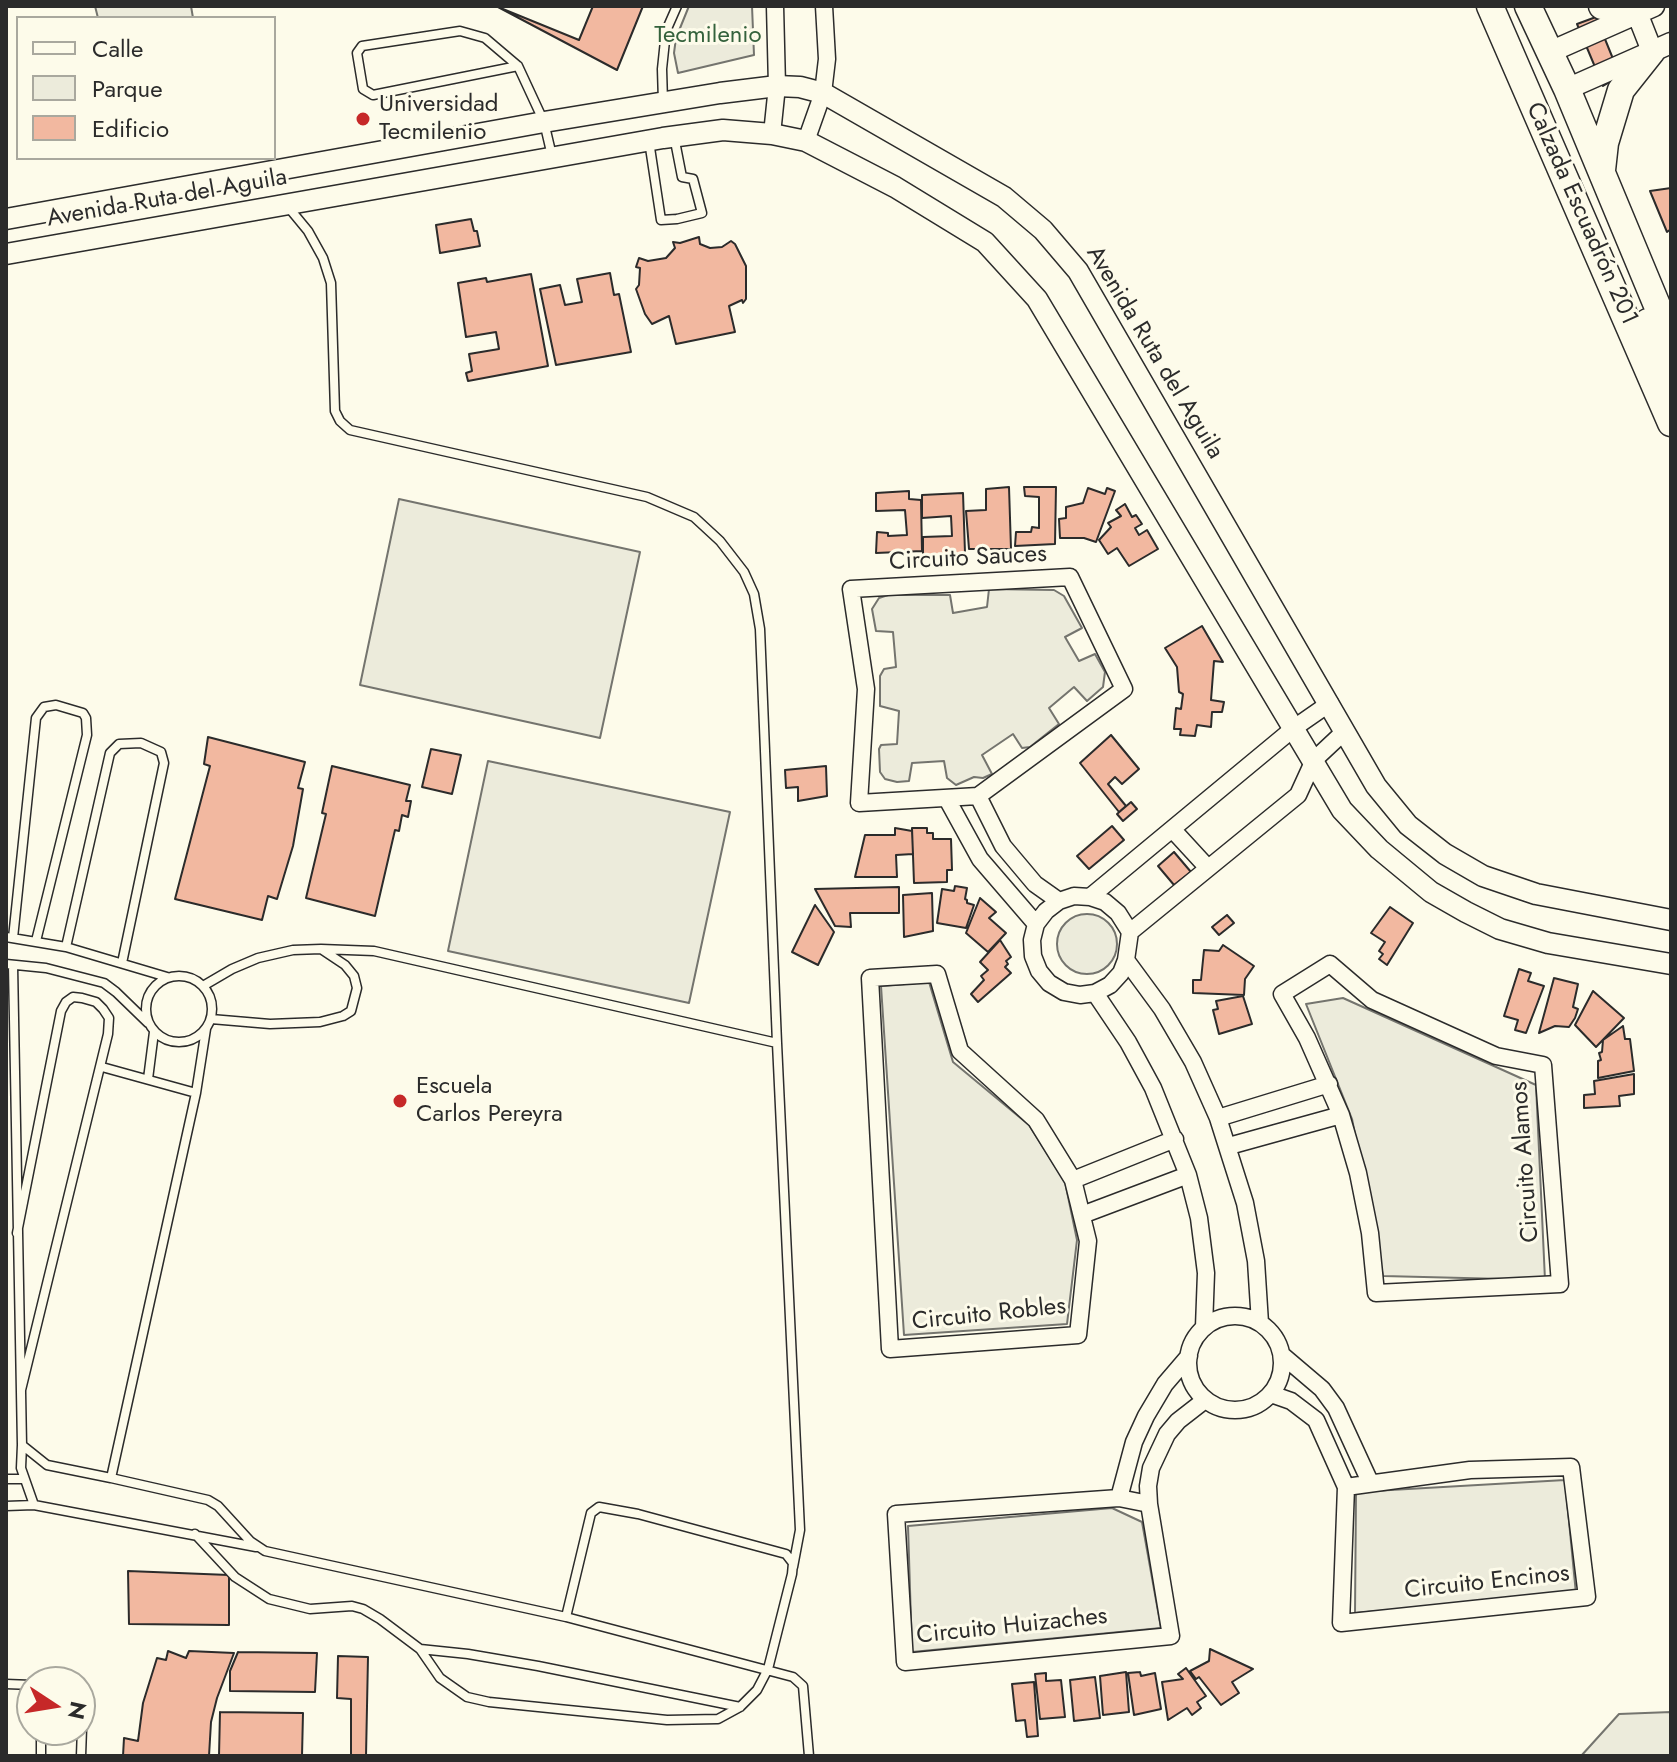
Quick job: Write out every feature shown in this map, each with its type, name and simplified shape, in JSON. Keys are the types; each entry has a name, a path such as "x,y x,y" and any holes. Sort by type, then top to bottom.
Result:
{"main road":[{"name":"Calzada Escuadrón 201","path":"1490,6 1671,423"},
{"name":"Calzada Escuadrón 201","path":"1528,6 1567,89 1671,339"},
{"path":"1602,6 1645,10"},
{"path":"1601,173 1605,143 1621,90 1661,47"},
{"path":"1622,308 1638,312 1648,322 1671,374"}],"street":[{"path":"772,134 777,86 775,6"},
{"path":"806,141 823,93 827,59 824,6"},
{"path":"1550,52 1645,10 1661,47 1567,89"},
{"name":"Avenida Ruta del Aguila","path":"6,219 663,102 777,86 800,87 823,93 1004,197 1043,230 1078,271 1376,786 1408,825 1445,854 1483,876 1536,894 1671,920"},
{"name":"Avenida Ruta del Aguila","path":"6,254 674,136 723,130 772,134 806,141 895,187 985,242 1037,299 1342,810 1379,849 1431,892 1500,929 1548,943 1671,964"},
{"path":"147,194 153,228"},
{"name":"Circuito Sauces","path":"1070,577 1124,689 978,796 859,803 866,689 851,589 1070,577"},
{"path":"1090,897 1294,728 1330,703"},
{"path":"1130,932 1298,795 1314,760 1345,731"},
{"path":"978,796 1003,846 1035,884 1059,901"},
{"path":"947,799 980,859 1036,924"},
{"path":"1379,849 1408,825"},
{"path":"1173,830 1207,867"},
{"path":"980,859 1003,846"},
{"path":"1074,896 1090,897 1105,902 1118,913 1130,932 1121,973 1110,985 1095,993 1080,995 1064,992 1044,977 1033,956 1032,940 1036,924 1059,901 1074,896"},
{"path":"1126,960 1162,1009 1193,1062 1229,1146 1245,1203 1256,1261 1260,1323"},
{"name":"Circuito Alamos","path":"1330,964 1372,1000 1496,1056 1543,1065 1560,1284 1376,1293 1370,1233 1358,1173 1341,1115 1329,1084 1282,994 1330,964"},
{"name":"Circuito Robles","path":"937,974 960,1051 1036,1120 1073,1180 1082,1215 1088,1241 1078,1335 890,1349 870,978 937,974"},
{"path":"1095,993 1141,1065 1188,1175 1199,1218 1206,1273 1204,1327"},
{"path":"1218,1118 1329,1084"},
{"path":"1229,1146 1341,1115"},
{"path":"1073,1180 1175,1139"},
{"path":"1082,1215 1188,1175"},
{"path":"1247,1317 1260,1323 1278,1342 1282,1355 1282,1369 1271,1394 1260,1404 1231,1411 1205,1400 1191,1380 1189,1356 1194,1340 1204,1327 1217,1319 1247,1317"},
{"path":"1282,1355 1322,1389 1336,1408 1370,1482"},
{"path":"1119,1498 1125,1470 1146,1416 1165,1384 1189,1356"},
{"path":"1271,1394 1291,1401 1316,1420 1336,1408"},
{"name":"Circuito Huizaches","path":"1149,1504 1119,1498 896,1514 905,1662 1171,1636 1149,1504 1151,1468 1167,1434 1205,1400"},
{"path":"1146,1416 1167,1434"},
{"name":"Circuito Encinos","path":"1316,1420 1346,1487 1341,1623 1587,1597 1571,1467 1470,1470 1346,1487"}],"lane":[{"path":"663,102 666,31 677,6"},
{"path":"518,66 373,95 363,89 357,53 362,46 460,31 485,38 518,66 544,122 552,157"},
{"path":"649,140 661,220 677,219 702,213 693,179 682,177 674,136"},
{"path":"195,1534 235,1577 269,1599 310,1609 339,1606 363,1609 420,1649 440,1678 467,1697 489,1702 696,1721 718,1719 740,1707 757,1690 768,1669 800,1530 760,629 754,594 744,572 720,541 694,517 647,497 350,430 335,411 331,283 323,258 308,231 286,205"},
{"path":"36,941 87,735 83,713 56,705 39,710 36,718 10,938 66,947 167,977 186,976 203,986 210,996 211,1019 206,1029 196,1093 111,1478"},
{"path":"66,947 110,753 119,744 141,743 161,752 164,763 122,963"},
{"path":"211,1019 270,1024 320,1022 351,1011 357,997 354,976 336,958 321,949"},
{"path":"203,986 258,958 293,950 374,951 777,1043"},
{"path":"34,1505 24,1479 21,1459 9,964 56,970 104,983 154,1032 175,1043 187,1042 206,1029"},
{"path":"148,1023 146,1001 157,983 167,977"},
{"path":"17,1233 61,1011 73,997 96,1002 109,1018 102,1067 21,1390"},
{"path":"148,1079 154,1032"},
{"path":"102,1067 196,1093"},
{"path":"22,1445 47,1465 208,1500 218,1506 256,1547"},
{"path":"6,1479 24,1479"},
{"path":"6,1506 34,1505 256,1547 566,1617 768,1669 802,1682 809,1756"},
{"path":"566,1617 591,1513 599,1507 638,1514 786,1554 793,1568"},
{"path":"420,1649 538,1666 740,1707"}],"green space":[{"path":"95,6 191,6 193,16 98,16"},
{"name":"Tecmilenio","path":"689,6 752,6 754,55 678,73 674,53 676,38"},
{"path":"399,499 640,552 600,738 360,685"},
{"path":"989,589 1054,590 1064,596 1082,628 1065,637 1079,661 1095,654 1105,672 1103,687 1087,701 1074,687 1049,708 1059,724 1030,747 1022,748 1013,734 982,755 992,774 983,778 974,777 956,785 947,778 944,761 912,763 909,781 885,779 880,772 879,749 881,745 897,744 899,711 880,706 880,676 884,669 896,667 893,632 876,631 872,609 879,598 888,595 950,595 953,613 987,607"},
{"path":"488,761 730,812 689,1003 448,951"},
{"path":"1087,914 1099,916 1108,923 1115,932 1115,956 1108,965 1099,972 1087,974 1075,972 1066,965 1059,956 1057,944 1059,932 1066,923 1075,916"},
{"path":"929,982 953,1062 1029,1125 1065,1182 1077,1240 1067,1324 904,1335 881,986"},
{"path":"1343,998 1536,1085 1545,1280 1383,1276 1352,1119 1306,1004"},
{"path":"1565,1480 1576,1594 1355,1613 1356,1492"},
{"path":"1112,1508 1142,1522 1161,1628 912,1652 908,1526"},
{"path":"1671,1712 1671,1756 1581,1756 1619,1714"}],"building":[{"path":"593,6 643,6 617,70 498,7 579,40"},
{"path":"1596,17 1620,76 1603,86 1577,24"},
{"path":"1671,188 1671,229 1667,232 1650,191"},
{"path":"471,219 480,246 440,253 436,225"},
{"path":"699,237 700,244 710,248 722,247 731,241 735,244 746,266 746,299 743,303 742,300 729,306 735,332 676,344 669,316 652,324 645,314 636,289 640,268 636,267 639,258 648,261 666,258 675,248 673,242"},
{"path":"610,273 614,295 619,294 631,352 556,365 540,289 560,285 565,305 582,302 577,279"},
{"path":"531,274 548,366 468,381 466,373 472,371 469,354 499,349 496,332 466,337 458,283 486,278 487,282"},
{"path":"1009,487 1011,549 969,549 966,511 986,510 986,489"},
{"path":"1024,487 1056,487 1055,544 1015,546 1016,532 1031,532 1032,527 1039,528 1039,497 1025,496"},
{"path":"1088,488 1105,494 1107,488 1115,491 1096,542 1084,538 1060,538 1059,519 1066,518 1066,507 1083,503"},
{"path":"909,491 909,499 921,500 922,551 876,553 877,532 888,533 888,536 907,535 905,510 876,511 876,493"},
{"path":"963,493 965,553 923,556 923,537 952,536 951,516 922,518 922,495"},
{"path":"1125,504 1132,517 1136,515 1142,524 1135,528 1139,535 1147,530 1158,549 1129,566 1117,548 1108,554 1099,540 1111,527 1108,523 1121,516 1116,510"},
{"path":"1202,626 1223,662 1214,661 1211,700 1224,702 1222,712 1212,712 1211,727 1197,725 1195,736 1180,735 1181,729 1174,729 1176,708 1181,709 1183,694 1179,692 1177,667 1165,648"},
{"path":"1111,735 1139,769 1122,784 1115,777 1108,784 1126,806 1119,812 1080,763"},
{"path":"208,737 305,762 298,788 303,789 293,846 277,899 268,896 262,920 175,899 210,766 204,764"},
{"path":"431,749 461,755 452,794 422,787"},
{"path":"332,766 410,785 406,801 411,801 408,817 402,815 399,831 395,830 375,916 306,898 326,814 322,813"},
{"path":"826,766 827,796 798,801 798,787 786,788 785,770"},
{"path":"1131,802 1137,809 1123,821 1117,814"},
{"path":"1112,826 1124,840 1089,869 1077,856"},
{"path":"895,828 912,831 913,854 896,855 897,877 855,877 865,835 895,835"},
{"path":"912,828 927,828 927,833 933,833 933,839 951,839 952,870 947,870 947,882 914,883"},
{"path":"1174,852 1191,872 1174,885 1158,866"},
{"path":"955,886 967,888 965,899 974,905 966,928 937,923 942,889 954,891"},
{"path":"899,887 899,913 850,913 851,927 835,926 815,889"},
{"path":"932,893 933,931 904,937 903,895"},
{"path":"980,898 996,912 989,918 1006,933 988,952 966,933"},
{"path":"815,905 834,932 818,965 792,952"},
{"path":"1390,907 1413,923 1387,965 1379,959 1383,954 1379,951 1385,942 1371,933"},
{"path":"1227,915 1234,923 1219,935 1212,927"},
{"path":"1000,940 1011,957 1005,967 1011,973 978,1002 971,994 984,980 981,976 988,970 980,962"},
{"path":"1223,945 1254,966 1245,979 1244,995 1193,993 1193,980 1201,980 1204,950 1219,951"},
{"path":"1519,969 1531,973 1528,981 1544,986 1526,1033 1515,1030 1518,1020 1504,1016"},
{"path":"1554,978 1578,984 1573,1007 1578,1009 1569,1027 1555,1026 1539,1033"},
{"path":"1593,991 1624,1018 1596,1047 1575,1025"},
{"path":"1243,996 1252,1024 1219,1034 1213,1010 1218,1009 1216,1001"},
{"path":"1623,1026 1625,1039 1630,1039 1634,1071 1598,1078 1603,1040"},
{"path":"1634,1074 1634,1094 1619,1096 1620,1106 1584,1108 1584,1095 1595,1094 1594,1081"},
{"path":"128,1571 229,1575 229,1625 129,1624"},
{"path":"1210,1649 1253,1669 1232,1682 1239,1693 1221,1705 1199,1677 1196,1679 1190,1671 1209,1661"},
{"path":"168,1651 186,1658 189,1651 234,1653 211,1722 209,1756 123,1756 124,1738 138,1741 143,1703 157,1658 166,1660"},
{"path":"238,1652 317,1653 315,1692 230,1691 230,1671"},
{"path":"338,1656 368,1657 366,1756 351,1756 351,1699 337,1698"},
{"path":"1186,1668 1206,1696 1197,1702 1201,1708 1192,1715 1187,1708 1168,1720 1162,1682 1183,1679 1178,1674"},
{"path":"1126,1672 1129,1712 1103,1715 1100,1676"},
{"path":"1140,1672 1141,1676 1155,1673 1161,1709 1134,1715 1128,1673"},
{"path":"1046,1673 1046,1681 1061,1680 1065,1717 1040,1719 1035,1674"},
{"path":"1095,1677 1100,1718 1074,1721 1070,1680"},
{"path":"1034,1682 1038,1736 1027,1737 1025,1720 1016,1721 1012,1684"},
{"path":"220,1712 303,1713 302,1756 219,1756"}],"place":[{"name":"Universidad Tecmilenio","path":"363,119"},
{"name":"Escuela Carlos Pereyra","path":"400,1101"}]}
